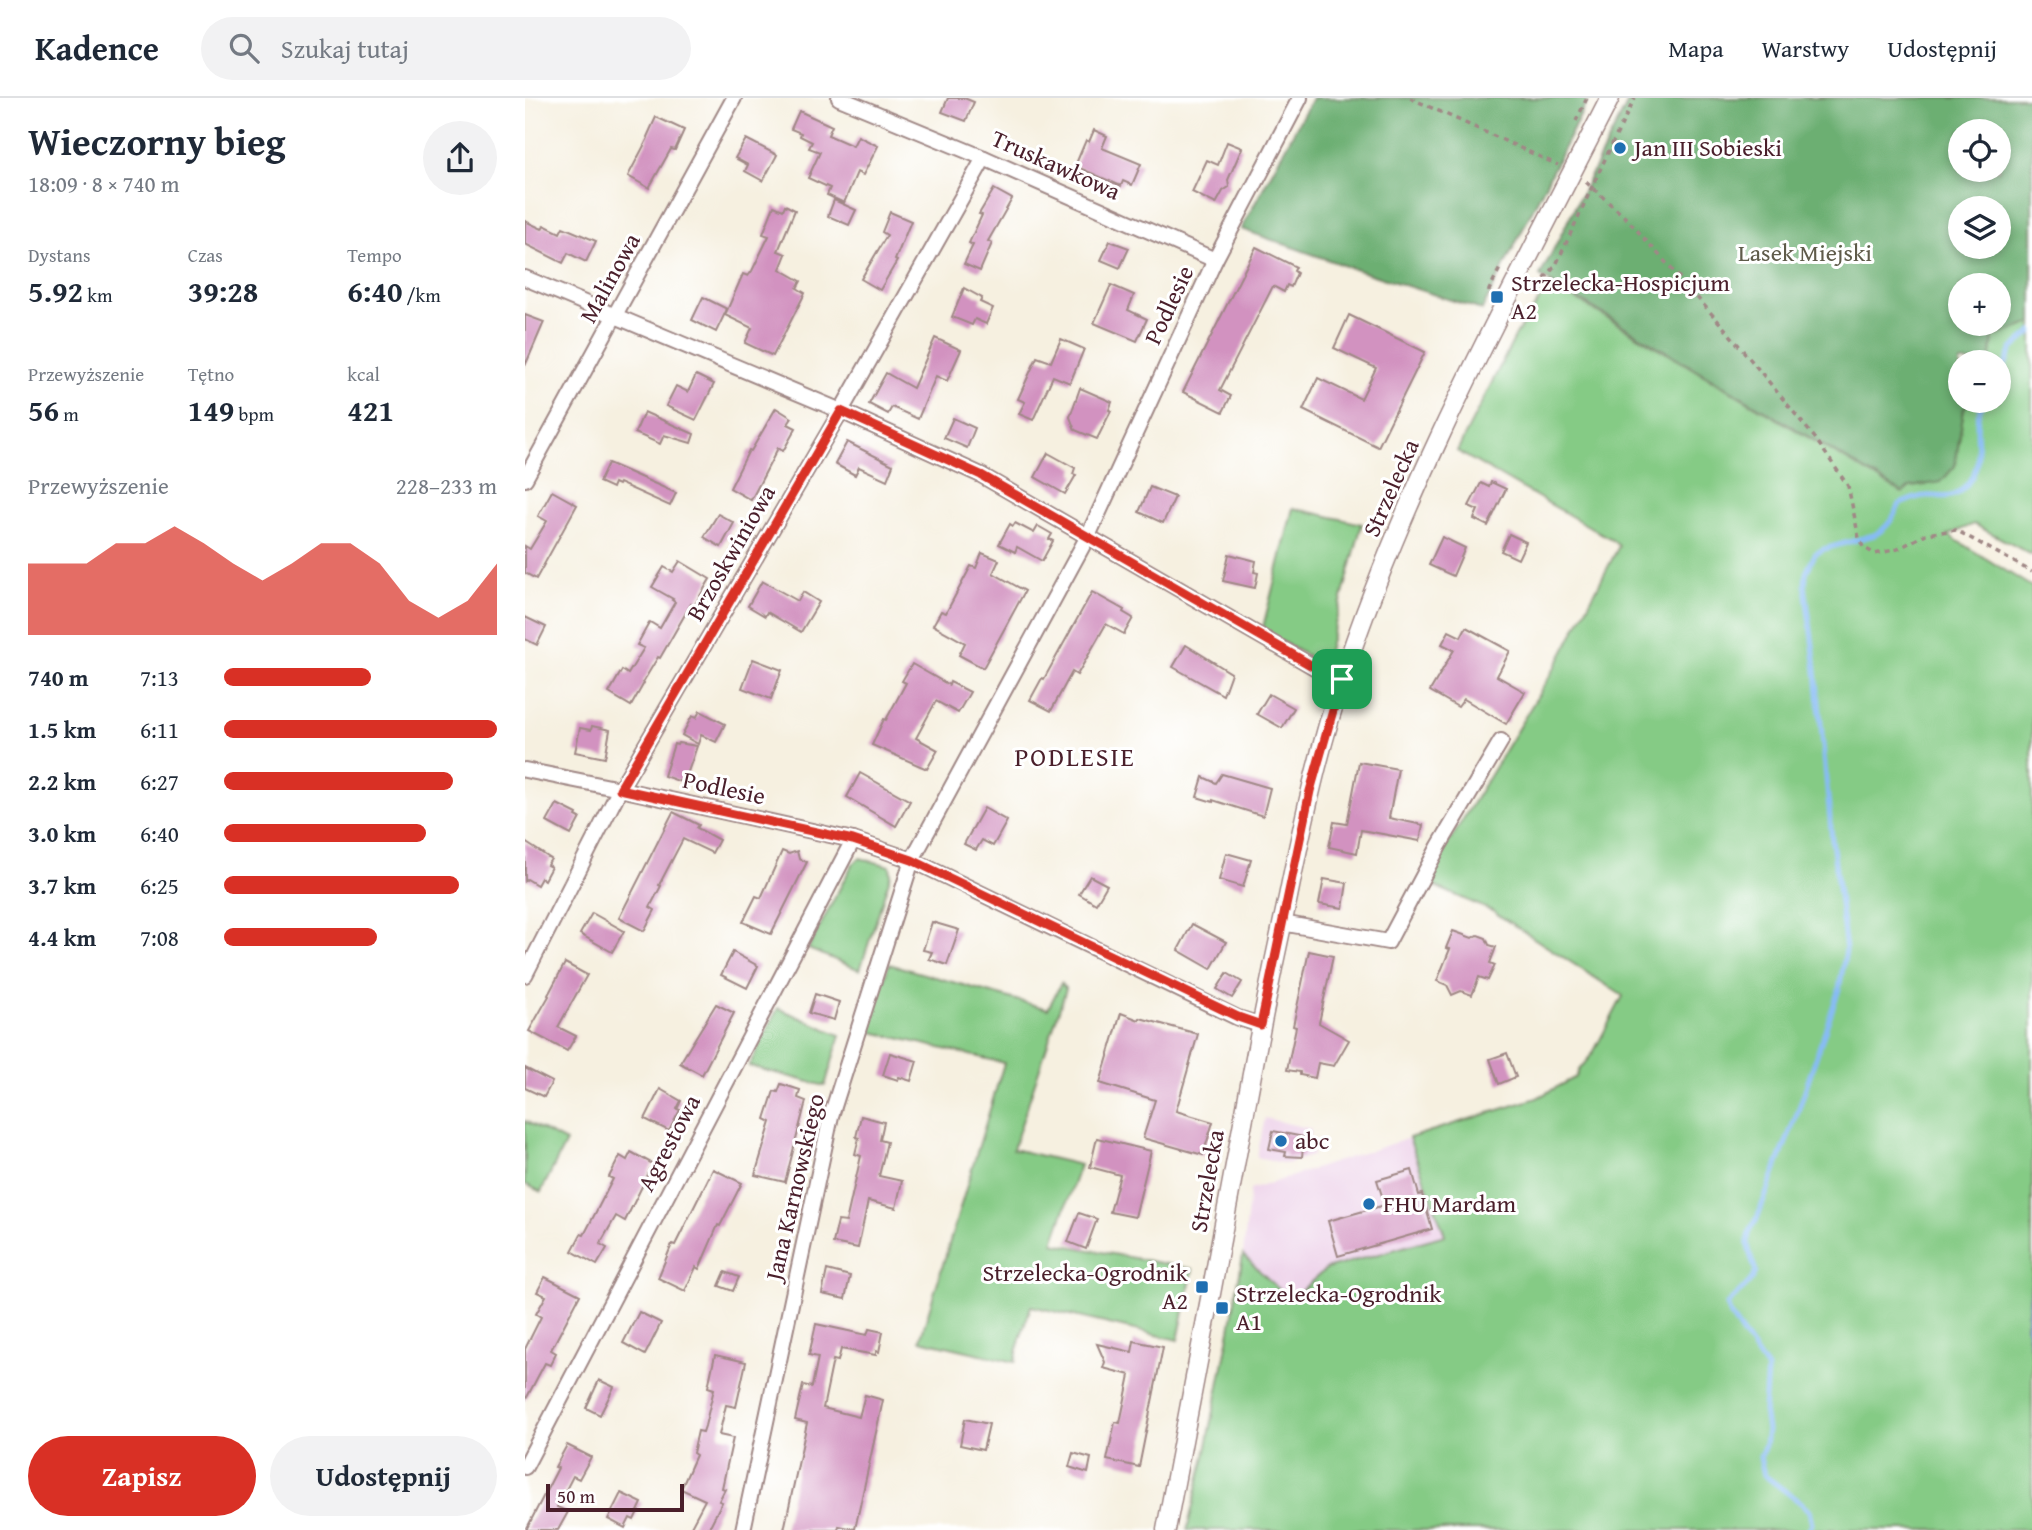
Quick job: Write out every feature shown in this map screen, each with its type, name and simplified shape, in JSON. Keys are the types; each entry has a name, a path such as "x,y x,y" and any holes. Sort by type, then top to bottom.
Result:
{"street":[{"name":"Malinowa","path":"525,479 734,98"},
{"name":"Truskawkowa","path":"839,98 984,158 1215,260"},
{"name":"Podlesie","path":"912,860 1088,536 1215,260 1300,98"},
{"name":"Strzelecka","path":"1166,1530 1282,923 1310,791 1342,679 1374,587 1429,461 1486,341 1611,98"},
{"name":"Brzoskwiniowa","path":"525,975 620,789 841,411 984,158"},
{"path":"525,278 841,411 981,475 1328,675 1342,679"},
{"path":"1282,923 1388,943 1439,846 1501,741"},
{"name":"Podlesie","path":"525,770 853,840 912,860 1238,1017 1261,1025"},
{"name":"Agrestowa","path":"525,1467 853,840"},
{"name":"Jana Karnowskiego","path":"743,1530 831,1116 912,860"}],"path":[{"path":"1410,98 1573,172 1627,219 1727,331 1815,438 1848,486 1863,547 1875,554 1898,549 1926,534 1956,530 2032,572"},
{"path":"1528,295 1535,291 1556,265 1635,98"}],"shaded area":[{"path":"1265,1118 1311,1129 1307,1148 1314,1155 1286,1164 1257,1157"},
{"path":"1409,1138 1446,1235 1326,1269 1290,1300 1243,1255 1250,1190"}],"green space":[{"path":"1312,98 1589,98 1482,310 1241,229"},
{"name":"Lasek Miejski","path":"1630,98 2032,98 2032,323 2011,331 2011,273 1948,273 1948,336 1996,336 1993,337 1991,350 1948,350 1948,413 1963,413 1955,466 1941,482 1910,487 1903,493 1540,276"},
{"path":"1550,284 1902,493 1910,487 1926,485 1955,466 1963,413 2011,413 2011,350 1991,350 1993,337 2011,336 2011,331 2032,323 2032,555 1974,524 1948,535 2032,587 2032,1276 2026,1327 2032,1358 2032,1530 1187,1530 1205,1456 1243,1255 1290,1300 1326,1269 1445,1235 1409,1138 1537,1098 1576,1077 1593,1053 1623,996 1492,911 1425,882 1560,659 1619,546 1457,451 1516,335"},
{"path":"1293,508 1362,524 1324,665 1262,631"},
{"path":"860,858 890,866 891,874 860,970 808,949 852,865"},
{"path":"889,964 1048,1009 1061,983 1066,989 1013,1149 1080,1165 1053,1243 1193,1269 1178,1340 1031,1306 1015,1362 920,1340 1004,1063 868,1031"},
{"path":"778,1008 840,1035 825,1086 749,1066"},
{"path":"525,1121 566,1142 541,1192 525,1184"}],"water":[{"path":"2032,1276 2032,1357 2026,1327"}],"building":[{"path":"948,98 964,98 974,102 966,121 942,112"},
{"path":"799,111 832,126 828,135 853,146 858,136 878,146 863,175 857,172 844,203 827,195 830,188 808,178 820,152 809,148 812,142 791,129"},
{"path":"656,117 684,130 675,150 671,149 649,188 628,176"},
{"path":"1094,130 1107,136 1102,148 1141,164 1132,185 1123,181 1121,186 1075,166 1086,140 1089,142"},
{"path":"746,139 777,155 763,181 745,171 748,165 735,158"},
{"path":"1227,142 1242,148 1228,180 1229,187 1223,191 1216,204 1192,192 1207,160 1218,165"},
{"path":"994,189 1012,199 988,241 992,243 980,271 964,264 973,245 969,243 982,215 979,214"},
{"path":"834,200 856,210 849,225 828,216"},
{"path":"785,205 795,210 778,251 786,254 780,269 801,281 797,288 805,293 773,356 745,343 752,328 725,315 743,274 748,276 752,271 769,236 763,234 774,206 783,210"},
{"path":"890,212 911,221 895,260 897,261 880,290 861,279 887,235 882,232"},
{"path":"525,221 542,229 544,225 560,233 563,227 596,241 586,262 568,253 563,263 525,244"},
{"path":"1110,241 1129,248 1120,268 1101,260"},
{"path":"1256,247 1296,267 1294,271 1297,273 1291,287 1287,285 1284,292 1273,286 1220,390 1231,396 1223,412 1183,392"},
{"path":"1111,285 1134,295 1128,310 1147,319 1137,341 1094,323"},
{"path":"964,288 982,298 980,302 993,308 986,324 975,319 972,325 952,317"},
{"path":"703,297 727,309 716,332 692,320"},
{"path":"525,315 544,322 525,366"},
{"path":"1349,315 1425,352 1378,447 1303,410 1318,378 1361,399 1376,368 1334,348"},
{"path":"935,338 961,350 947,381 936,376 918,419 892,407 888,414 869,404 886,373 913,388"},
{"path":"1061,339 1084,349 1070,383 1053,376 1033,420 1019,414 1025,402 1018,399 1037,357 1051,362"},
{"path":"696,375 714,384 696,420 666,406 676,386 688,392"},
{"path":"1080,388 1112,402 1111,411 1097,439 1075,430 1070,417"},
{"path":"776,408 792,418 788,424 796,428 783,451 778,448 751,500 730,488 749,450 751,451"},
{"path":"644,412 694,434 691,443 664,435 660,444 635,433"},
{"path":"953,418 975,428 967,448 944,438"},
{"path":"847,442 893,465 887,480 859,467 855,475 835,464"},
{"path":"1048,453 1075,468 1073,474 1076,475 1065,494 1035,477"},
{"path":"608,463 676,493 670,506 619,483 614,483 612,488 599,482"},
{"path":"1491,482 1506,489 1488,526 1474,519 1478,510 1469,506 1481,483 1489,487"},
{"path":"1150,487 1175,497 1163,523 1139,512"},
{"path":"552,491 577,505 536,579 525,573 525,546 530,549 547,521 538,516"},
{"path":"718,514 734,523 721,547 704,537"},
{"path":"1015,523 1034,533 1038,526 1052,534 1049,539 1053,541 1042,561 1017,547 1015,552 999,544 1010,524 1013,526"},
{"path":"1509,534 1526,542 1518,559 1501,551"},
{"path":"1442,537 1465,548 1453,576 1429,565"},
{"path":"982,553 999,560 993,573 1025,591 983,668 959,655 965,643 933,625 941,611 946,613 971,566 976,568"},
{"path":"1229,554 1256,561 1254,572 1258,573 1255,588 1223,581"},
{"path":"680,561 710,579 694,606 691,604 660,658 658,657 631,706 609,693 622,670 628,674 644,648 637,645 650,622 660,628 675,602 652,587 664,567 673,572"},
{"path":"762,581 798,601 803,592 819,602 801,632 767,612 765,616 748,606"},
{"path":"1092,592 1133,618 1124,634 1106,624 1077,675 1072,672 1051,711 1030,700"},
{"path":"525,617 546,627 537,645 525,639"},
{"path":"1466,627 1510,651 1497,676 1525,692 1506,724 1464,699 1458,707 1430,691 1454,650 1442,644 1449,631 1461,637"},
{"path":"1186,645 1231,673 1223,695 1173,667"},
{"path":"753,659 782,670 771,699 742,688"},
{"path":"912,664 949,685 950,682 970,692 958,713 936,701 916,738 938,750 927,769 872,745 906,683 902,681"},
{"path":"1269,694 1294,708 1282,728 1257,714"},
{"path":"700,711 725,724 716,742 701,735 698,744 682,735 692,716 696,718"},
{"path":"592,726 610,730 605,758 575,752 580,728 591,730"},
{"path":"674,744 697,746 684,783 664,776"},
{"path":"1359,762 1398,769 1389,818 1423,825 1420,841 1361,830 1357,853 1329,847 1334,822 1347,824"},
{"path":"860,773 910,801 896,826 847,797"},
{"path":"1222,774 1270,788 1263,816 1197,797 1203,777 1216,783"},
{"path":"557,804 580,818 571,835 547,822"},
{"path":"984,808 1007,821 993,846 982,840 976,850 964,844"},
{"path":"673,812 699,825 697,828 719,840 712,853 683,839 659,885 661,886 650,907 655,910 644,931 619,918"},
{"path":"525,842 551,859 547,865 551,867 544,880 541,878 537,885 527,879 525,881"},
{"path":"782,851 789,854 797,851 799,859 807,862 771,934 743,922 756,896 761,898"},
{"path":"1226,853 1251,860 1243,887 1219,880"},
{"path":"1090,876 1107,885 1096,904 1079,894"},
{"path":"1324,879 1347,883 1343,908 1319,904"},
{"path":"592,913 624,931 612,952 580,934"},
{"path":"932,922 959,930 947,965 929,959 932,952 923,950"},
{"path":"1192,924 1226,942 1211,969 1178,950"},
{"path":"1453,931 1472,938 1478,935 1486,938 1489,945 1496,947 1490,963 1495,965 1488,980 1479,977 1472,995 1461,991 1452,995 1447,985 1437,981 1450,949 1446,948"},
{"path":"1309,951 1333,956 1319,1023 1349,1040 1334,1066 1318,1063 1315,1078 1287,1070"},
{"path":"733,952 758,966 747,988 721,975"},
{"path":"565,963 587,975 558,1027 576,1036 567,1051 529,1031"},
{"path":"1227,973 1242,982 1232,998 1217,989"},
{"path":"815,994 839,1002 834,1020 809,1013"},
{"path":"716,1004 734,1013 702,1075 680,1063"},
{"path":"1121,1013 1198,1034 1176,1111 1213,1122 1203,1155 1143,1138 1155,1100 1100,1083"},
{"path":"890,1053 917,1061 911,1081 883,1075"},
{"path":"1507,1053 1516,1077 1499,1084 1490,1059"},
{"path":"525,1068 552,1082 544,1097 525,1088"},
{"path":"781,1084 800,1090 798,1098 806,1101 785,1182 755,1175 771,1122 765,1119 774,1091 778,1092"},
{"path":"660,1089 681,1101 677,1109 680,1110 669,1131 645,1119"},
{"path":"861,1116 884,1122 880,1140 887,1142 879,1176 902,1181 896,1208 868,1201 858,1248 833,1243 838,1221 846,1222 861,1156 855,1154"},
{"path":"1273,1131 1304,1137 1302,1157 1285,1156 1286,1152 1269,1149"},
{"path":"1097,1138 1151,1151 1135,1217 1110,1212 1120,1175 1090,1167"},
{"path":"631,1152 653,1164 625,1221 616,1216 600,1244 607,1248 597,1265 572,1251 581,1234 584,1235 613,1179 609,1177 620,1156 627,1160"},
{"path":"713,1169 742,1183 720,1226 718,1225 699,1269 696,1267 685,1291 658,1278 672,1244 675,1245"},
{"path":"1412,1170 1432,1229 1338,1256 1328,1221 1385,1205 1377,1180"},
{"path":"1079,1213 1097,1219 1086,1249 1068,1242"},
{"path":"827,1270 850,1276 845,1299 822,1294"},
{"path":"725,1272 739,1277 733,1291 719,1286"},
{"path":"545,1277 580,1295 551,1350 556,1353 550,1365 545,1363 525,1401 525,1349 541,1317 536,1314 546,1296 537,1292"},
{"path":"639,1312 661,1323 645,1355 623,1343"},
{"path":"816,1324 867,1335 869,1329 883,1332 876,1355 841,1349 838,1361 833,1360 823,1408 859,1417 865,1395 883,1400 855,1529 839,1526 838,1530 784,1530 807,1423 795,1420 803,1385 812,1387 818,1357 809,1355"},
{"path":"1134,1341 1163,1347 1139,1467 1107,1460 1115,1422 1120,1423 1130,1375 1103,1368 1105,1362 1097,1344 1132,1352"},
{"path":"715,1355 746,1362 736,1407 726,1405 719,1435 733,1438 722,1488 725,1489 719,1501 722,1502 708,1530 689,1530 705,1500 681,1489 696,1455 693,1453 698,1431 703,1432 705,1426 714,1389 708,1387"},
{"path":"599,1380 614,1387 600,1415 586,1408"},
{"path":"965,1419 989,1424 983,1450 960,1445"},
{"path":"567,1445 591,1457 579,1479 573,1476 557,1507 568,1512 558,1530 526,1530 558,1468 555,1467"},
{"path":"1073,1453 1091,1458 1088,1473 1069,1467"},
{"path":"621,1493 642,1503 634,1520 630,1518 625,1528 608,1519"}],"waterway":[{"path":"2011,351 2032,332"},
{"path":"1809,1530 1812,1524 1809,1511 1764,1475 1760,1457 1767,1430 1764,1411 1767,1369 1732,1318 1727,1305 1756,1272 1748,1246 1749,1234 1798,1111 1839,989 1846,950 1805,586 1806,573 1815,554 1879,532 1890,522 1900,504 1923,496 1951,496 1963,489 1975,470 1979,413"}],"place":[{"name":"Jan III Sobieski","path":"1620,148"},
{"name":"Strzelecka-Hospicjum A2","path":"1497,297"},
{"name":"abc","path":"1281,1141"},
{"name":"FHU Mardam","path":"1369,1204"},
{"name":"Strzelecka-Ogrodnik A2","path":"1202,1287"},
{"name":"Strzelecka-Ogrodnik A1","path":"1222,1308"}],"district":[{"name":"PODLESIE","path":"1075,757"}],"route":[{"path":"841,411 981,475 1328,675 1342,679 1310,791 1261,1025 1238,1017 912,860 853,840 620,789 841,411"}]}
